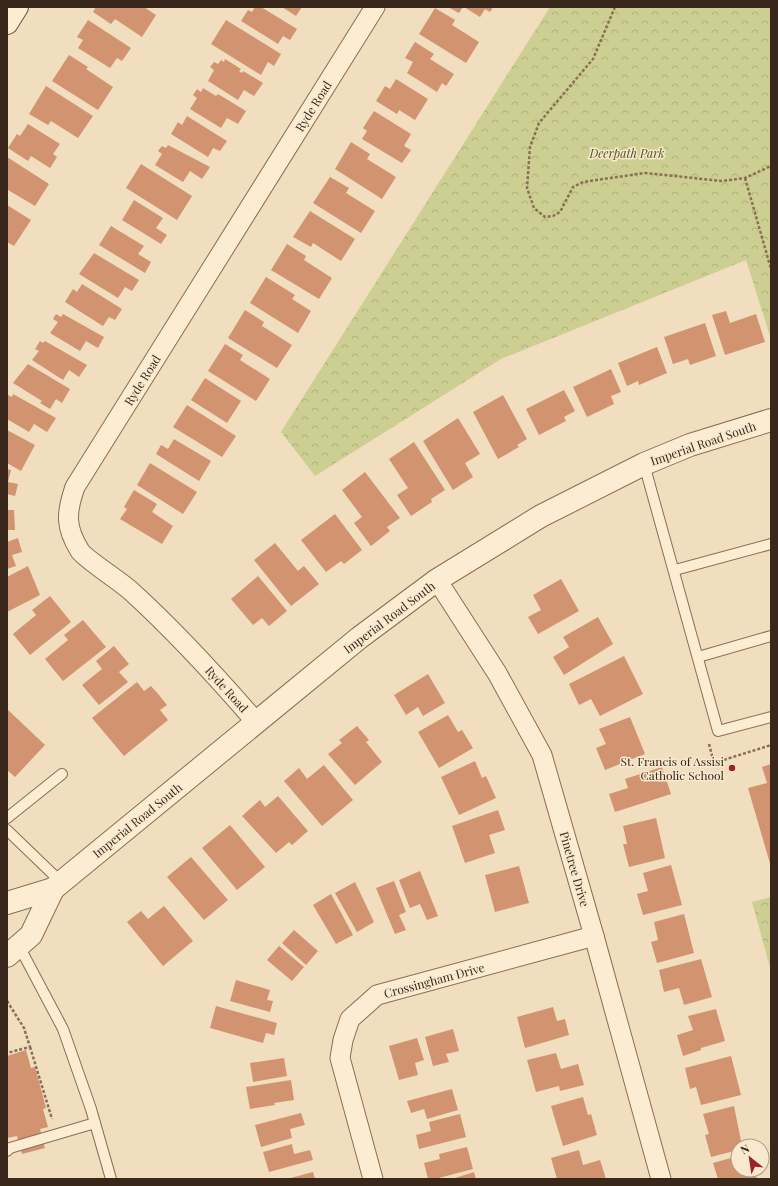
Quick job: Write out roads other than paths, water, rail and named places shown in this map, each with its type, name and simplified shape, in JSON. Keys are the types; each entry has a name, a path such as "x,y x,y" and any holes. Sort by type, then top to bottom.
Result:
{"street":[{"path":"7,23 17,7"},
{"name":"Ryde Road","path":"256,722 161,618 122,583 81,553 70,532 68,509 75,487 375,7"},
{"name":"Imperial Road South","path":"7,903 57,885 359,638 437,580 541,516 644,464 690,445 771,420"},
{"name":"Pinetree Drive","path":"437,580 497,673 542,755 661,1179"},
{"name":"Imperial Road South","path":"13,951 31,936 57,885"},
{"name":"Crossingham Drive","path":"373,1179 340,1058 343,1040 350,1019 377,995 594,936"}],"lane":[{"path":"644,464 675,570 718,731 771,717"},
{"path":"675,570 771,544"},
{"path":"698,657 771,636"},
{"path":"7,818 62,774"},
{"path":"7,830 57,885"},
{"path":"13,951 63,1028 95,1123 111,1179"},
{"path":"7,1151 10,1148 95,1123"}],"place":[{"name":"St. Francis of Assisi Catholic School","path":"732,768"}],"park label":[{"name":"Deerpath Park","path":"627,153"}]}
